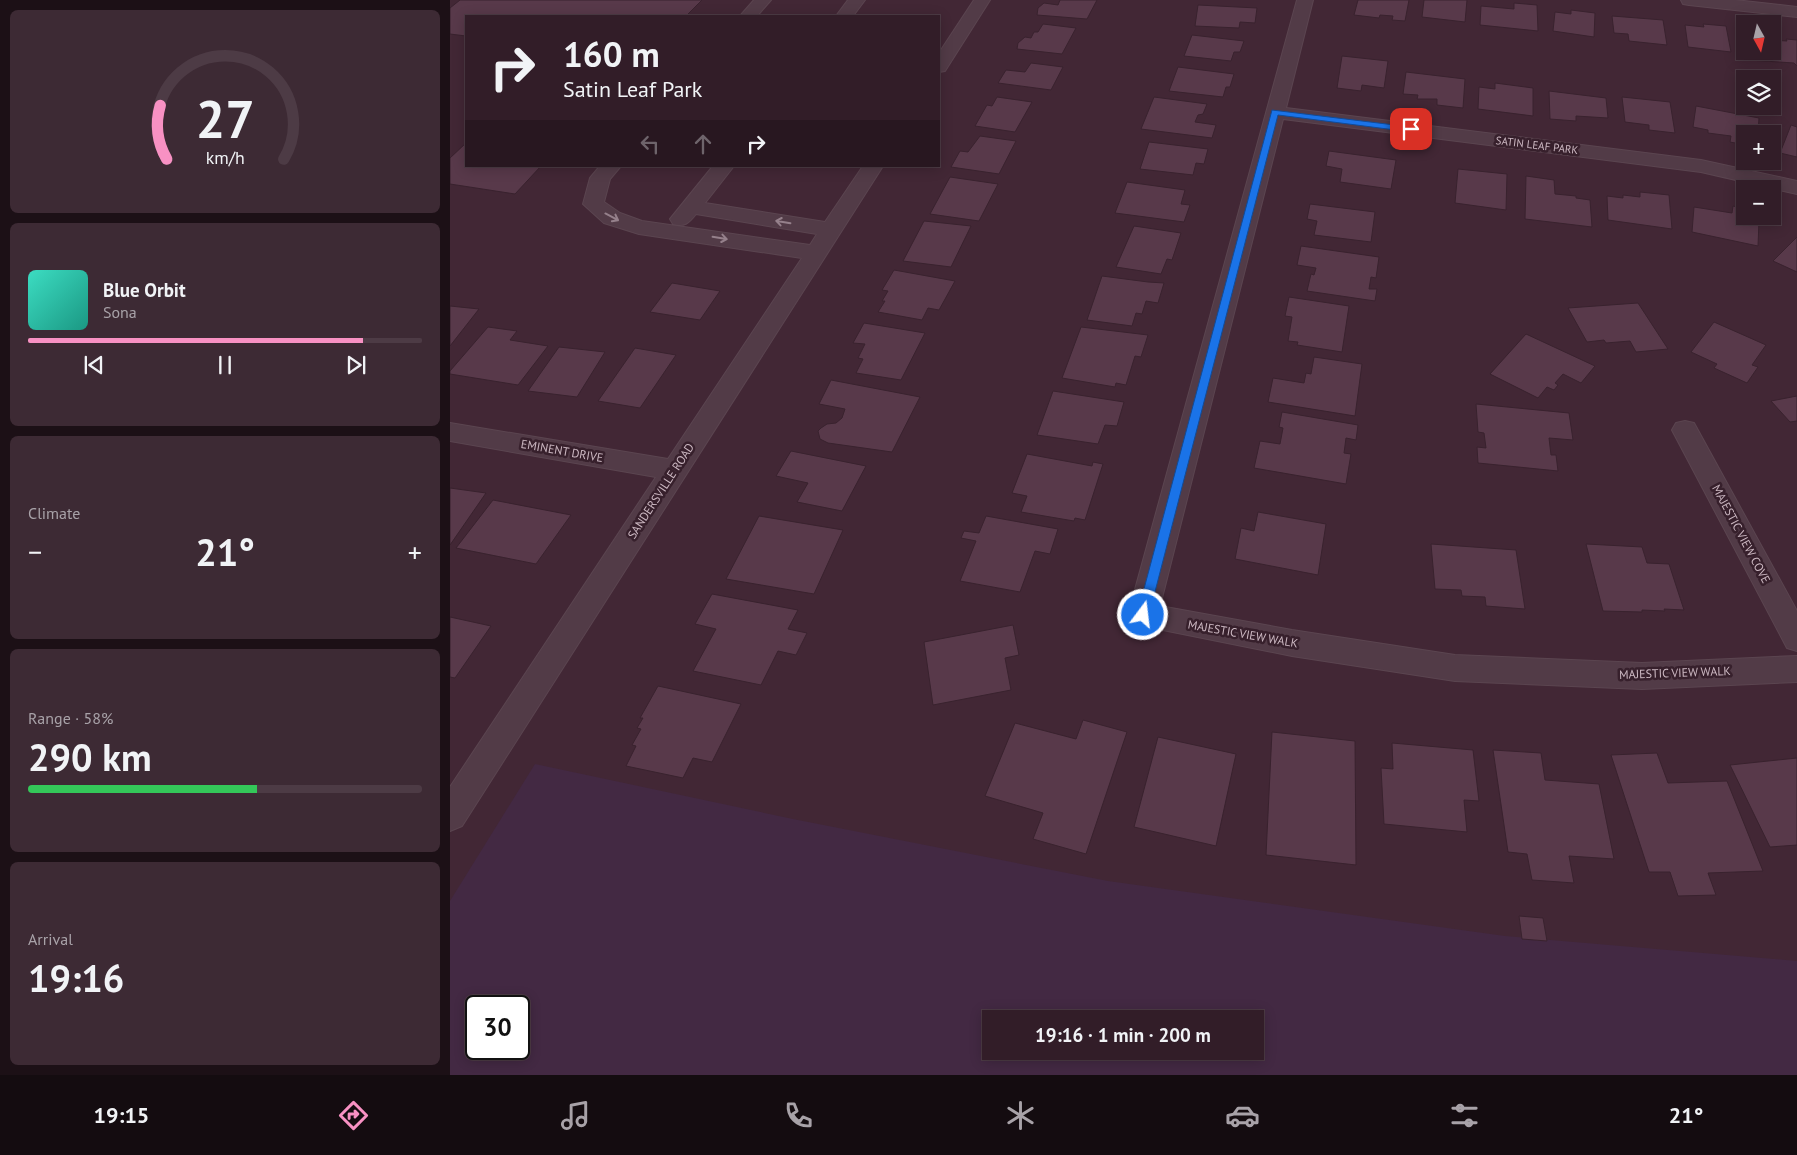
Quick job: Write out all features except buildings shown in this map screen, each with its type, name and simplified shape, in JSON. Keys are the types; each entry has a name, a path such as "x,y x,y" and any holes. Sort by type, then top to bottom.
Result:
{"street":[{"path":"749,15 763,0"},
{"path":"845,15 858,0"},
{"path":"940,64 982,0"},
{"name":"MAJESTIC VIEW WALK","path":"1304,0 1143,615 1292,643 1455,668 1642,676 1797,669"},
{"path":"1689,0 1797,12"},
{"name":"SATIN LEAF PARK","path":"1275,112 1701,166 1797,188"},
{"path":"610,167 600,178 593,204 612,218 639,227 672,230 817,253"},
{"path":"672,230 723,167"},
{"name":"SANDERSVILLE ROAD","path":"450,815 872,167"},
{"path":"692,207 831,230"},
{"name":"MAJESTIC VIEW COVE","path":"1685,430 1797,639"},
{"name":"EMINENT DRIVE","path":"450,432 674,470"}],"shaded area":[{"path":"535,764 793,819 1108,881 1505,936 1797,961 1797,1075 450,1075 450,901"}],"route":[{"path":"1143,615 1275,112 1411,129"}]}
